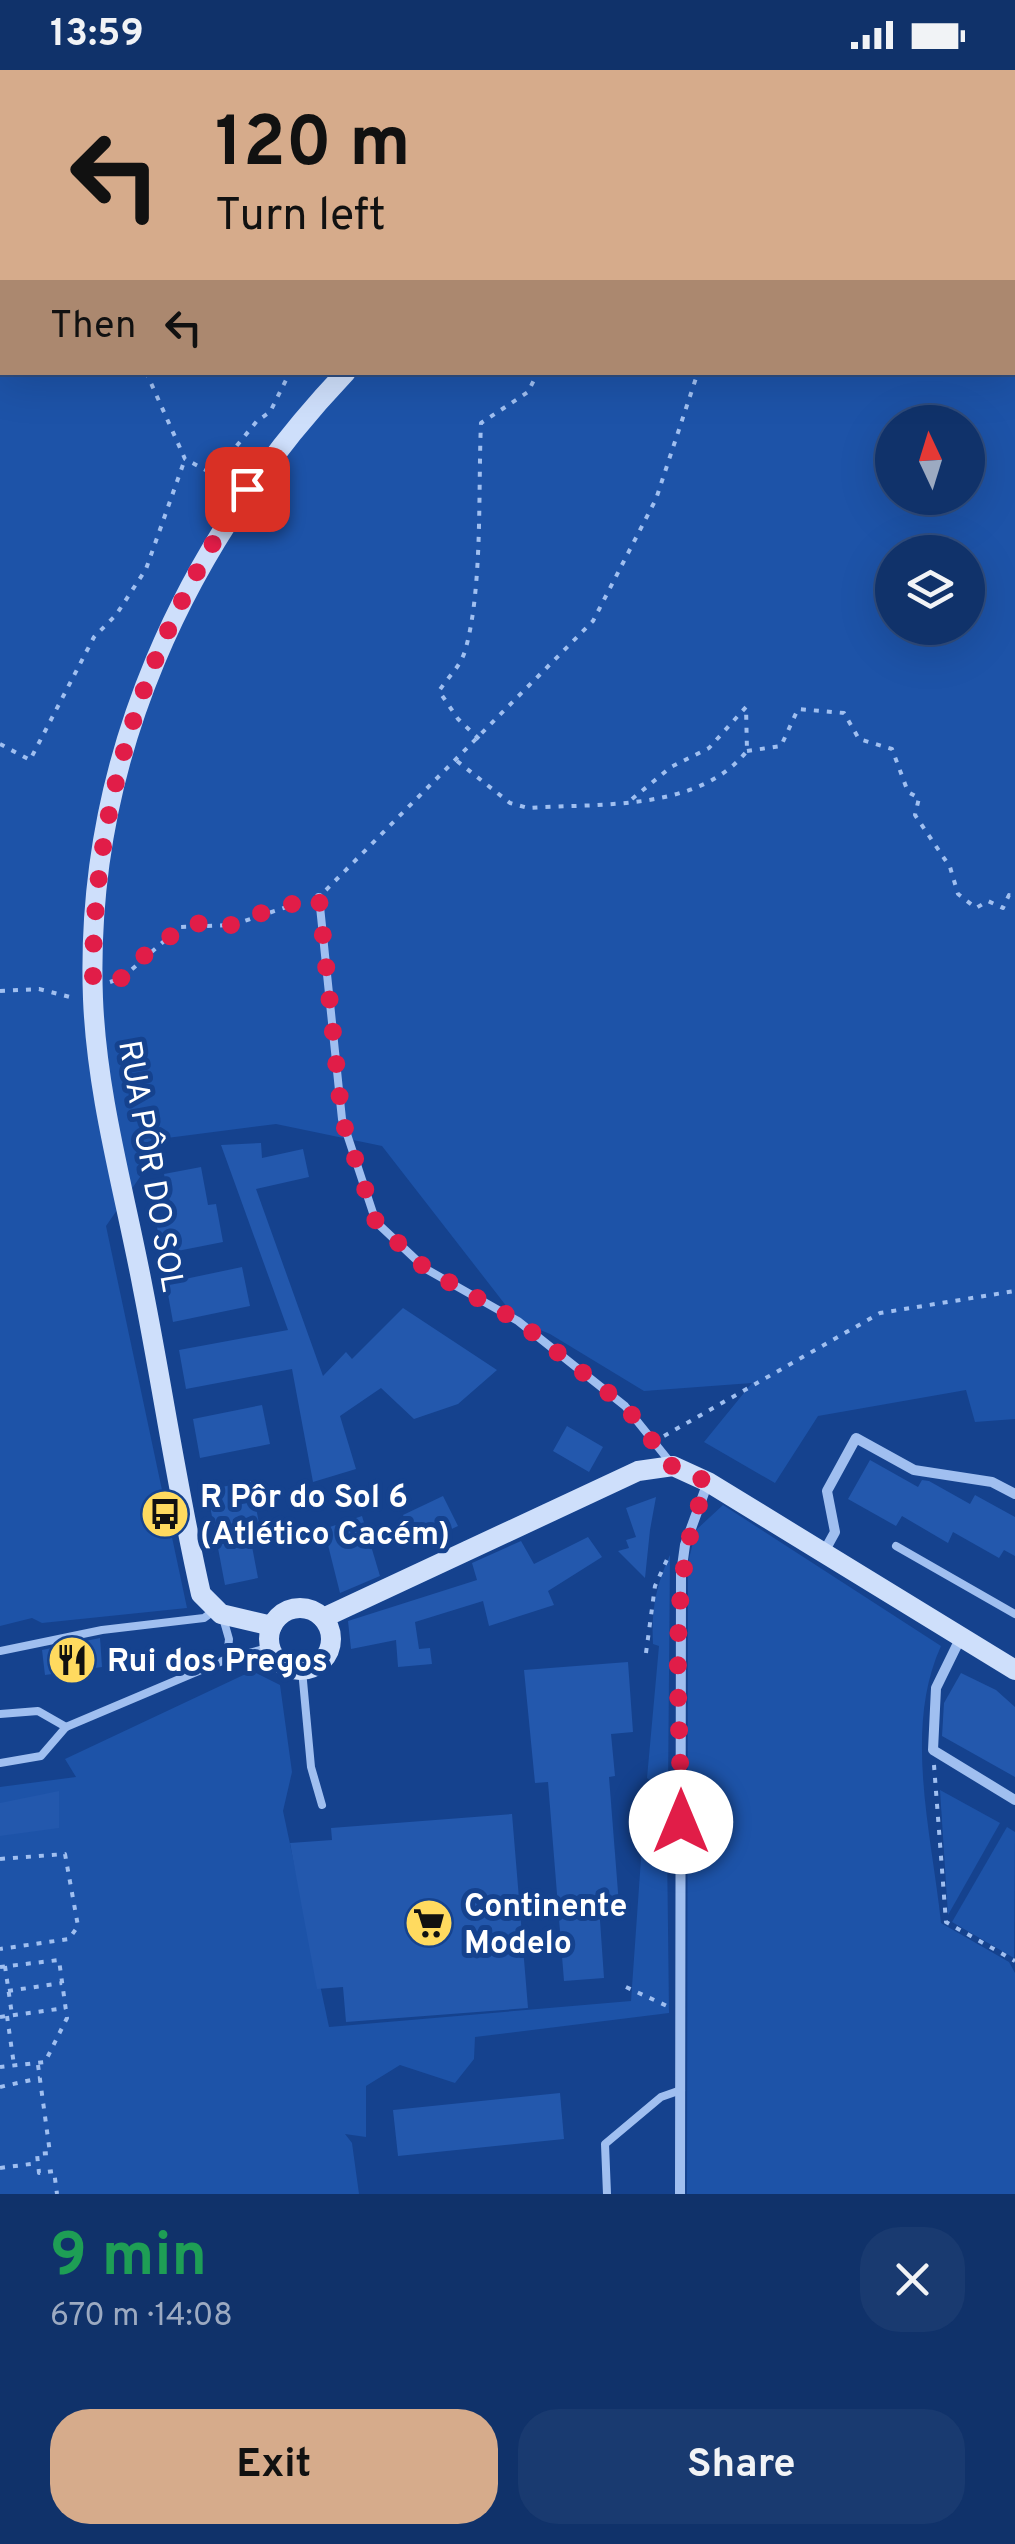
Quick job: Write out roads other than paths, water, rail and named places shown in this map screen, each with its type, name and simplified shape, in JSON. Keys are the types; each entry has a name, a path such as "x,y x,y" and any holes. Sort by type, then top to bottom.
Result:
{"street":[{"name":"RUA PÔR DO SOL","path":"218,1612 204,1600 196,1573 129,1215 108,1126 86,983 111,797 151,665 199,565 230,514 277,450 343,375"},
{"path":"823,1553 835,1532 828,1492 856,1438 914,1470 992,1482 1015,1494"},
{"path":"271,1637 295,1609 323,1618 638,1471 672,1466 708,1482 960,1640 1015,1670"},
{"path":"680,2194 681,1574 690,1528 708,1482"},
{"path":"218,1612 271,1637 284,1665 302,1670 320,1662 330,1646 323,1618"},
{"path":"960,1640 936,1688 934,1750 1015,1800"}],"lane":[{"path":"319,898 342,1119 376,1222 426,1269 518,1321 625,1406 672,1466"},
{"path":"896,1546 1015,1614"},
{"path":"0,1651 83,1633 204,1618 218,1612 229,1639 226,1659"},
{"path":"0,1763 41,1756 66,1727 271,1637"},
{"path":"302,1670 311,1767 322,1804"},
{"path":"0,1714 38,1711 66,1727"},
{"path":"607,2194 605,2144 662,2097 681,2090"}],"place":[{"name":"R Pôr do Sol 6 (Atlético Cacém)","path":"165,1514"},
{"name":"Rui dos Pregos","path":"72,1660"},
{"name":"Continente Modelo","path":"429,1923"}]}
